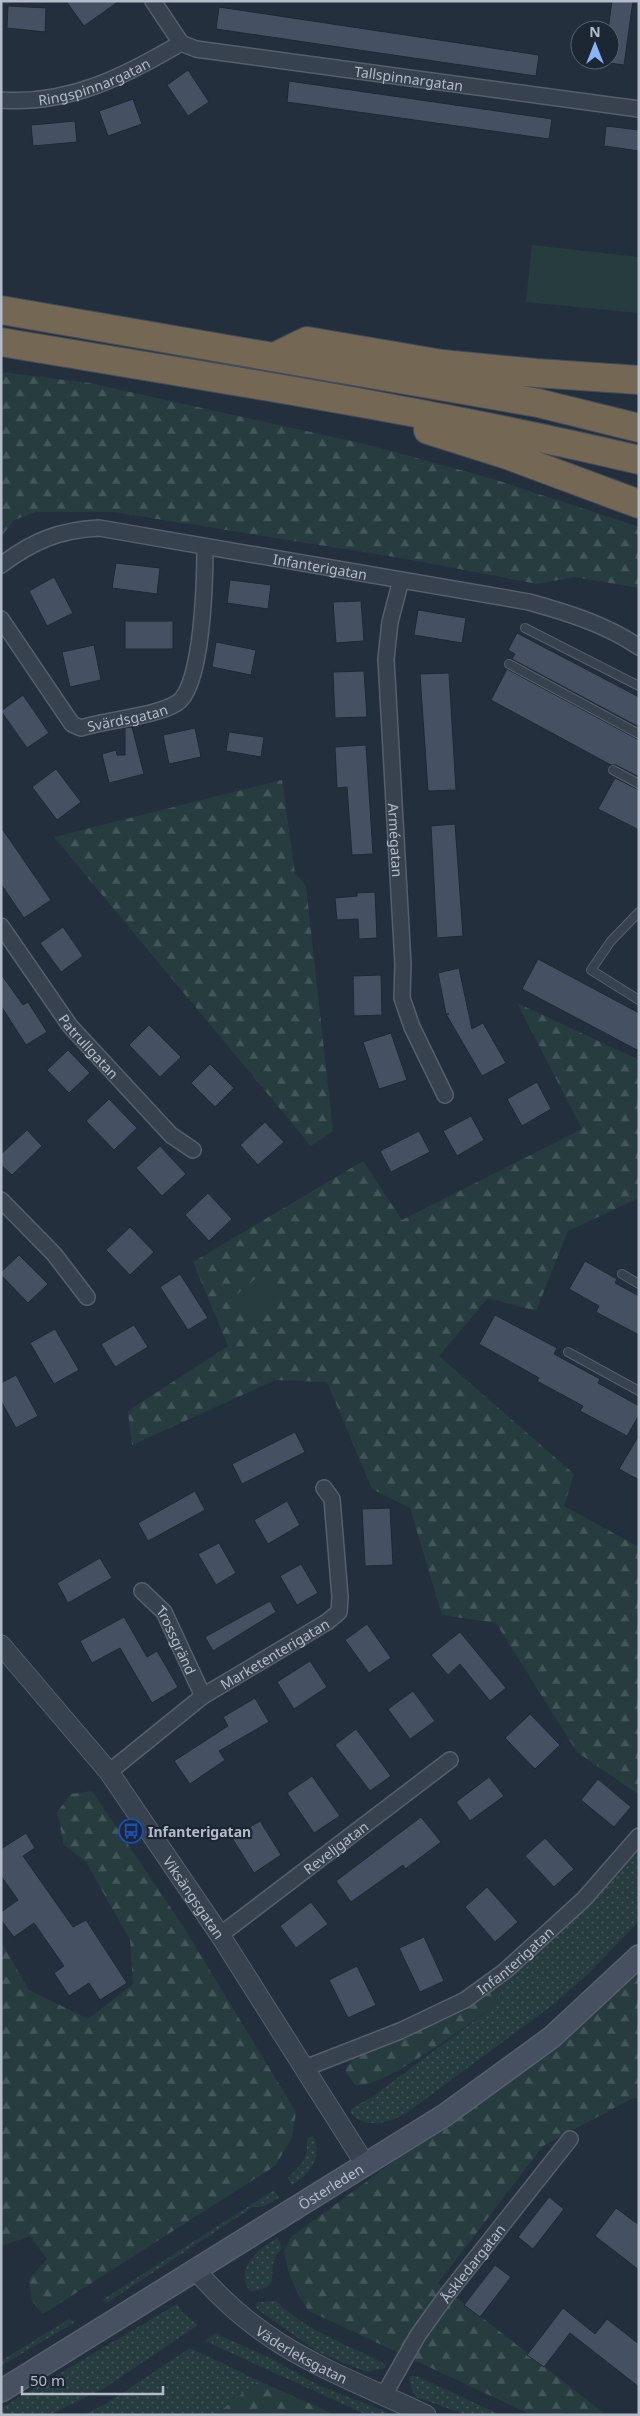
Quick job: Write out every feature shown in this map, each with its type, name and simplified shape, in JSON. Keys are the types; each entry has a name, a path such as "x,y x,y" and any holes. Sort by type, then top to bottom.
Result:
{"highway":[{"path":"1,310 538,403 639,428"},
{"path":"1,342 355,401 519,432 639,460"},
{"path":"274,357 306,342 442,364 639,380"},
{"path":"355,401 381,417 507,454 639,504"}],"main road":[{"name":"Österleden","path":"1,2390 445,2115 552,2037 639,1956"}],"street":[{"path":"153,1 181,43"},
{"name":"Ringspinnargatan","path":"1,100 32,102 69,96 134,71 181,43"},
{"name":"Tallspinnargatan","path":"181,43 196,49 639,109"},
{"name":"Infanterigatan","path":"1,565 25,547 52,536 80,529 99,528 538,604 576,615 604,627 639,648"},
{"name":"Svärdsgatan","path":"1,618 72,724 81,728 158,710 179,702 186,692 201,631 205,598 205,547"},
{"name":"Armégatan","path":"401,580 390,622 386,659 403,964 402,998 412,1027 444,1095"},
{"name":"Patrullgatan","path":"1,926 70,1026 170,1135 193,1150"},
{"path":"1,1200 54,1254 87,1297"},
{"name":"Marketenterigatan","path":"109,1772 203,1696 327,1622 339,1612 340,1597 332,1499 324,1488"},
{"name":"Trossgränd","path":"142,1591 164,1612 203,1696"},
{"name":"Viksängsgatan","path":"1,1645 109,1772 220,1935 365,2164"},
{"name":"Reveljgatan","path":"220,1935 450,1760"},
{"name":"Infanterigatan","path":"305,2068 400,2031 466,2000 505,1972 584,1899 639,1836"},
{"name":"Åskledargatan","path":"384,2395 418,2335 446,2296 570,2139"},
{"name":"Väderleksgatan","path":"195,2269 235,2312 267,2336 303,2359 426,2415"}],"lane":[{"path":"525,628 639,686"},
{"path":"509,664 639,734"},
{"path":"613,770 639,784"},
{"path":"639,912 611,941 591,970 639,1000"},
{"path":"622,1274 639,1284"},
{"path":"568,1352 639,1391"}],"green space":[{"path":"532,245 639,257 638,313 526,302"},
{"path":"1,372 89,383 365,444 490,478 639,527 639,588 574,577 537,584 407,559 114,512 36,512 14,520 1,537"},
{"path":"282,780 295,873 306,886 333,1131 311,1146 54,837"},
{"path":"517,1003 639,1060 639,1198 568,1231 536,1311 488,1298 439,1356 574,1474 564,1506 639,1547 639,1795 577,1752 496,1623 442,1615 410,1508 372,1489 327,1382 275,1380 132,1445 128,1411 228,1346 193,1262 363,1161 402,1220 582,1129"},
{"path":"260,1275 271,1284 275,1297 253,1316 243,1314 235,1296"},
{"path":"92,1791 181,1923 296,2112 292,2138 275,2166 43,2314 32,2301 29,2279 47,2259 30,2236 1,2246 1,1942 29,1990 88,2019 133,1984 130,1940 86,1862 64,1845 57,1812 71,1794"},
{"path":"639,1844 639,1921 587,1975 550,2007 405,2114 384,2122 370,2123 356,2118 350,2112 352,2108 372,2097 497,2004 499,1987 511,1978"},
{"path":"639,1969 639,2098 633,2098 543,2146 438,2283 606,2415 532,2415 309,2311 296,2290 284,2251 291,2237 528,2063"},
{"path":"499,1987 497,2004 448,2039 385,2077 368,2084 355,2085 345,2070 356,2053 385,2040 443,2021"},
{"path":"313,2136 316,2151 313,2164 304,2176 292,2185 288,2178 303,2161 307,2139"},
{"path":"274,2190 279,2198 263,2207 253,2207 108,2302 102,2300"},
{"path":"278,2238 282,2248 273,2264 270,2284 267,2287 250,2291 245,2275 247,2267 257,2253"},
{"path":"276,2301 311,2327 336,2341 376,2359 386,2365 385,2368 366,2372 318,2352 257,2309 255,2304"},
{"path":"177,2304 182,2312 198,2325 103,2389 49,2415 1,2415 1,2408"},
{"path":"69,2319 75,2322 1,2366 1,2361"},
{"path":"215,2333 270,2358 318,2385 394,2415 367,2415 205,2341"},
{"path":"190,2348 259,2381 215,2415 83,2415 104,2405"},
{"path":"409,2376 416,2376 501,2415 464,2414 416,2397 411,2388"},
{"path":"259,2381 336,2415 215,2415"}],"building":[{"path":"66,1 119,1 84,26"},
{"path":"612,1 633,1 624,65 620,64 620,20 609,20"},
{"path":"8,6 46,8 45,32 7,28"},
{"path":"219,7 539,55 536,76 216,29"},
{"path":"188,70 209,102 188,116 167,85"},
{"path":"289,81 552,119 549,139 287,102"},
{"path":"133,99 142,124 108,136 99,111"},
{"path":"75,121 77,142 33,146 31,125"},
{"path":"606,126 639,130 639,151 604,146"},
{"path":"116,563 160,568 157,594 112,588"},
{"path":"54,577 73,613 47,626 29,591"},
{"path":"230,580 271,585 268,609 227,603"},
{"path":"361,601 364,641 336,643 333,602"},
{"path":"418,610 466,618 462,643 414,635"},
{"path":"125,621 173,621 173,649 125,649"},
{"path":"517,633 639,697 639,727 512,659 515,654 508,650"},
{"path":"216,642 256,650 251,675 212,667"},
{"path":"94,645 101,680 70,687 62,652"},
{"path":"507,669 639,740 639,777 616,765 611,765 491,700"},
{"path":"364,671 367,717 335,718 333,672"},
{"path":"449,673 456,790 428,791 420,674"},
{"path":"23,695 49,733 27,748 1,711"},
{"path":"132,727 144,774 109,783 102,754 116,750 117,755 125,755 125,728"},
{"path":"195,728 201,757 169,764 163,735"},
{"path":"229,732 264,737 261,757 226,751"},
{"path":"366,745 373,854 352,855 347,787 337,788 335,747"},
{"path":"56,769 81,802 57,820 32,787"},
{"path":"615,778 639,790 639,830 598,809"},
{"path":"455,824 463,936 437,938 431,826"},
{"path":"1,827 51,900 24,918 1,884"},
{"path":"375,892 377,938 359,939 358,919 337,920 335,898 357,896 357,893"},
{"path":"63,927 83,956 61,972 40,943"},
{"path":"538,959 639,1013 639,1051 522,989"},
{"path":"459,968 472,1029 483,1023 506,1063 482,1076 446,1014 438,973"},
{"path":"1,974 23,1005 28,1002 47,1032 26,1045 1,1006"},
{"path":"381,975 382,1015 354,1016 353,976"},
{"path":"149,1025 181,1057 160,1077 129,1045"},
{"path":"391,1033 407,1080 379,1089 363,1042"},
{"path":"68,1050 90,1073 69,1093 47,1070"},
{"path":"210,1064 234,1088 215,1107 191,1083"},
{"path":"537,1082 551,1109 522,1126 507,1099"},
{"path":"109,1099 137,1128 114,1150 86,1121"},
{"path":"471,1116 484,1140 457,1156 443,1131"},
{"path":"265,1122 284,1142 258,1165 240,1145"},
{"path":"27,1130 42,1146 12,1175 1,1165 1,1154"},
{"path":"419,1131 430,1152 391,1172 380,1151"},
{"path":"160,1146 186,1174 162,1196 136,1168"},
{"path":"208,1193 232,1219 209,1241 185,1215"},
{"path":"130,1227 154,1252 130,1275 106,1250"},
{"path":"19,1255 48,1284 28,1303 1,1275 1,1272"},
{"path":"585,1261 617,1279 615,1283 639,1296 639,1335 596,1312 599,1306 569,1289"},
{"path":"180,1274 208,1318 188,1330 160,1287"},
{"path":"495,1315 557,1348 554,1354 600,1379 598,1383 639,1406 639,1415 627,1436 580,1411 583,1406 537,1381 539,1378 479,1344"},
{"path":"134,1325 148,1347 115,1367 101,1344"},
{"path":"55,1329 79,1370 54,1384 30,1343"},
{"path":"16,1375 38,1416 16,1428 1,1401 1,1383"},
{"path":"295,1432 305,1452 242,1484 232,1464"},
{"path":"639,1435 639,1480 619,1469"},
{"path":"195,1491 205,1510 148,1541 138,1523"},
{"path":"287,1501 300,1525 268,1544 254,1520"},
{"path":"390,1508 393,1565 365,1566 362,1509"},
{"path":"219,1543 236,1573 216,1585 198,1554"},
{"path":"100,1558 112,1578 68,1603 57,1583"},
{"path":"301,1564 318,1593 297,1605 280,1576"},
{"path":"270,1601 276,1612 213,1651 205,1637"},
{"path":"124,1617 147,1657 157,1651 178,1687 152,1703 120,1648 92,1663 80,1641"},
{"path":"367,1624 391,1658 369,1673 345,1640"},
{"path":"460,1632 506,1688 490,1701 460,1664 448,1675 431,1655"},
{"path":"310,1661 327,1687 294,1709 277,1682"},
{"path":"413,1691 435,1721 410,1739 388,1709"},
{"path":"255,1698 269,1722 219,1751 225,1760 190,1784 174,1761 228,1726 223,1717"},
{"path":"530,1714 560,1745 535,1769 505,1738"},
{"path":"356,1729 391,1776 370,1791 335,1745"},
{"path":"312,1776 340,1816 314,1833 287,1793"},
{"path":"489,1777 504,1796 470,1821 456,1802"},
{"path":"598,1779 631,1807 614,1827 581,1800"},
{"path":"421,1817 441,1842 405,1869 403,1865 351,1902 336,1881"},
{"path":"260,1821 281,1855 254,1873 232,1838"},
{"path":"26,1833 35,1848 23,1856 73,1927 86,1920 127,1983 100,2000 89,1983 69,1996 54,1973 64,1966 34,1923 14,1937 1,1920 1,1912 18,1900 1,1876 1,1849"},
{"path":"545,1838 574,1869 554,1887 525,1856"},
{"path":"487,1887 518,1922 495,1942 465,1907"},
{"path":"311,1902 328,1924 296,1948 280,1926"},
{"path":"424,1937 444,1981 420,1992 399,1948"},
{"path":"357,1966 376,2005 348,2018 329,1980"},
{"path":"549,2197 564,2209 533,2249 518,2237"},
{"path":"616,2208 639,2225 639,2270 595,2236"},
{"path":"495,2265 511,2277 480,2317 464,2305"},
{"path":"563,2308 595,2334 607,2319 639,2344 639,2387 570,2333 544,2367 527,2355"}],"place":[{"name":"Infanterigatan","path":"131,1831"}]}
